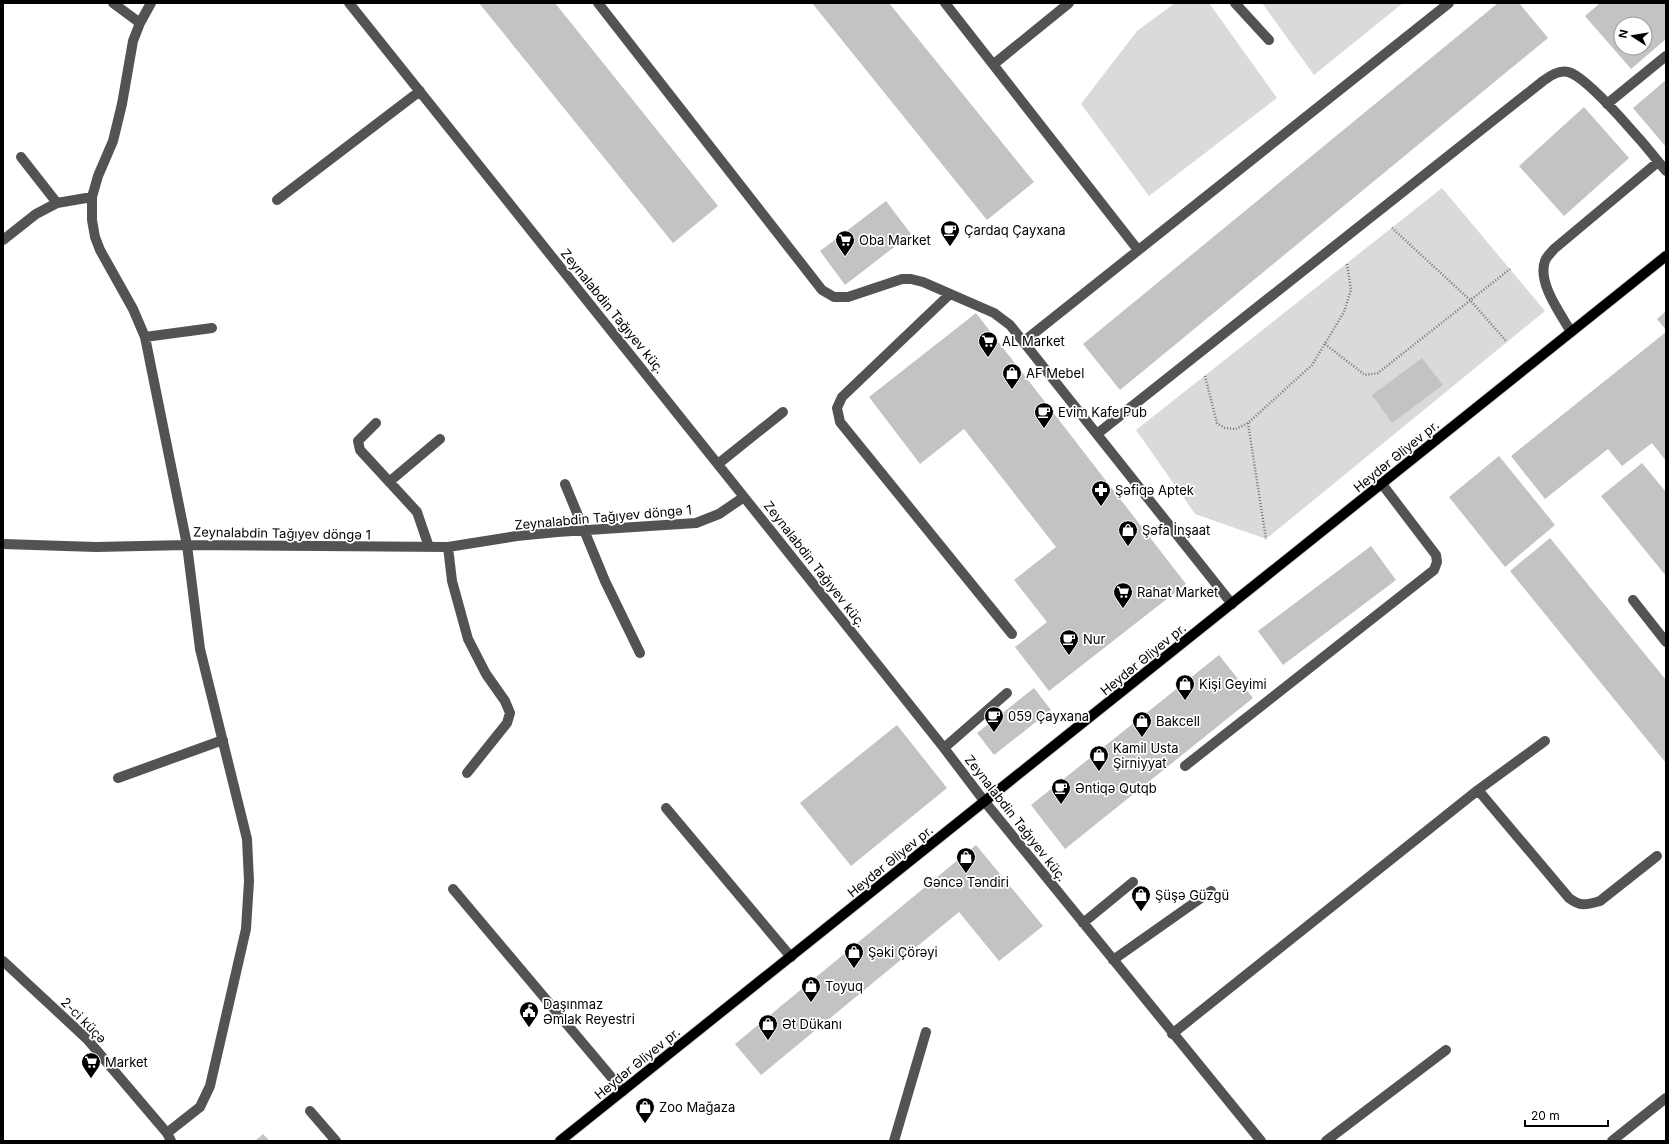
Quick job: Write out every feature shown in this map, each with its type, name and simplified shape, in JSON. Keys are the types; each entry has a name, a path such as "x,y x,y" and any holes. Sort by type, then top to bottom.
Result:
{"main road":[{"name":"Heydər Əliyev pr.","path":"560,1141 1666,256"}],"street":[{"path":"113,3 140,23"},
{"name":"Zeynalabdin Tağıyev döngə 1","path":"151,3 140,23 133,41 122,104 113,141 98,176 92,197 92,220 95,237 100,250 133,309 145,337 186,546 448,547 517,536 696,523 719,514 744,497"},
{"name":"Zeynalabdin Tağıyev küç.","path":"349,3 718,464 944,748 985,802 1172,1034 1261,1141"},
{"path":"598,3 822,290 834,297 848,297 902,279 911,279 923,282 994,313 1010,325 1232,604"},
{"path":"944,3 994,64 1138,250"},
{"path":"994,64 1069,3"},
{"path":"1235,3 1269,40"},
{"path":"1023,342 1448,3"},
{"path":"1607,104 1666,56"},
{"path":"1097,434 1555,73 1566,71 1576,75 1607,104 1666,172"},
{"path":"276,200 420,91"},
{"path":"21,157 57,203"},
{"path":"1571,332 1544,284 1543,272 1545,261 1554,249 1658,162"},
{"path":"3,240 36,214 57,203 92,197"},
{"path":"950,294 842,397 837,408 840,422 1012,634"},
{"path":"145,337 212,328"},
{"path":"718,464 783,412"},
{"path":"376,423 358,441 360,450 417,512 429,547"},
{"path":"389,482 440,439"},
{"path":"565,484 604,581 640,653"},
{"path":"1184,766 1434,570 1437,562 1436,554 1382,484"},
{"path":"3,544 96,547 186,546 200,649 247,839 249,881 246,929 210,1086 200,1107 169,1137"},
{"path":"448,547 452,581 468,639 486,674 505,700 510,713 507,723 467,773"},
{"path":"1634,600 1666,642"},
{"path":"944,748 1007,692"},
{"path":"118,778 223,740"},
{"path":"1172,1034 1478,790 1545,741"},
{"path":"1478,790 1569,898 1578,904 1589,904 1600,901 1657,856"},
{"path":"666,808 791,957"},
{"path":"1083,923 1133,882"},
{"path":"453,889 623,1091"},
{"path":"1113,960 1211,891"},
{"name":"2-ci küçə","path":"3,961 87,1039 169,1137"},
{"path":"894,1141 926,1032"},
{"path":"1326,1141 1446,1050"},
{"path":"1612,1141 1666,1098"},
{"path":"310,1111 336,1141"}],"path":[{"path":"1392,228 1470,300 1507,342"},
{"path":"1205,376 1217,423 1225,428 1236,429 1248,423 1312,365 1325,344 1344,312 1351,290 1346,264"},
{"path":"1325,344 1365,375 1378,373 1510,269"},
{"path":"1248,423 1266,539"}],"shaded area":[{"path":"1175,3 1209,3 1277,98 1149,196 1081,104 1137,31"},
{"path":"1262,3 1403,3 1314,75"},
{"path":"1442,188 1545,311 1266,539 1195,514 1136,430"}],"building":[{"path":"479,3 555,3 718,206 673,243"},
{"path":"812,3 889,3 1034,182 987,220"},
{"path":"1498,3 1519,3 1548,38 1120,390 1083,344"},
{"path":"1600,3 1666,3 1666,39 1653,50 1653,16 1613,16 1613,48 1585,16"},
{"path":"1620,56 1646,56 1631,69"},
{"path":"1666,80 1666,147 1633,108"},
{"path":"1584,107 1629,158 1564,216 1519,166"},
{"path":"886,201 911,234 845,285 820,251"},
{"path":"1666,311 1666,330 1657,319"},
{"path":"976,313 1186,584 1049,691 1015,647 1047,622 1014,580 1056,547 964,429 920,464 869,397"},
{"path":"1666,332 1666,461 1652,443 1622,466 1608,449 1545,499 1511,456"},
{"path":"1422,358 1443,385 1392,423 1372,395"},
{"path":"1499,456 1555,525 1505,567 1449,497"},
{"path":"1642,463 1666,492 1666,576 1601,496"},
{"path":"1550,538 1666,680 1666,763 1510,571"},
{"path":"1371,546 1396,580 1283,665 1258,631"},
{"path":"1219,655 1253,698 1065,849 1031,805"},
{"path":"1034,688 1051,710 994,755 977,733"},
{"path":"897,725 947,788 851,866 800,803"},
{"path":"976,845 1043,926 999,961 959,912 761,1075 735,1044"},
{"path":"263,1134 270,1141 255,1141"}],"place":[{"name":"Çardaq Çayxana","path":"950,247"},
{"name":"Oba Market","path":"845,257"},
{"name":"AL Market","path":"988,358"},
{"name":"AF Mebel","path":"1012,390"},
{"name":"Evim Kafe Pub","path":"1044,429"},
{"name":"Şəfiqə Aptek","path":"1101,507"},
{"name":"Şəfa İnşaat","path":"1128,547"},
{"name":"Rahat Market","path":"1123,609"},
{"name":"Nur","path":"1069,656"},
{"name":"Kişi Geyimi","path":"1185,701"},
{"name":"059 Çayxana","path":"994,733"},
{"name":"Bakcell","path":"1142,738"},
{"name":"Kamil Usta Şirniyyat","path":"1099,772"},
{"name":"Əntiqə Qutqb","path":"1061,805"},
{"name":"Gəncə Təndiri","path":"966,874"},
{"name":"Şüşə Güzgü","path":"1141,912"},
{"name":"Şəki Çörəyi","path":"854,969"},
{"name":"Toyuq","path":"811,1003"},
{"name":"Daşınmaz Əmlak Reyestri","path":"529,1028"},
{"name":"Ət Dükanı","path":"768,1041"},
{"name":"Market","path":"91,1079"},
{"name":"Zoo Mağaza","path":"645,1124"}]}
